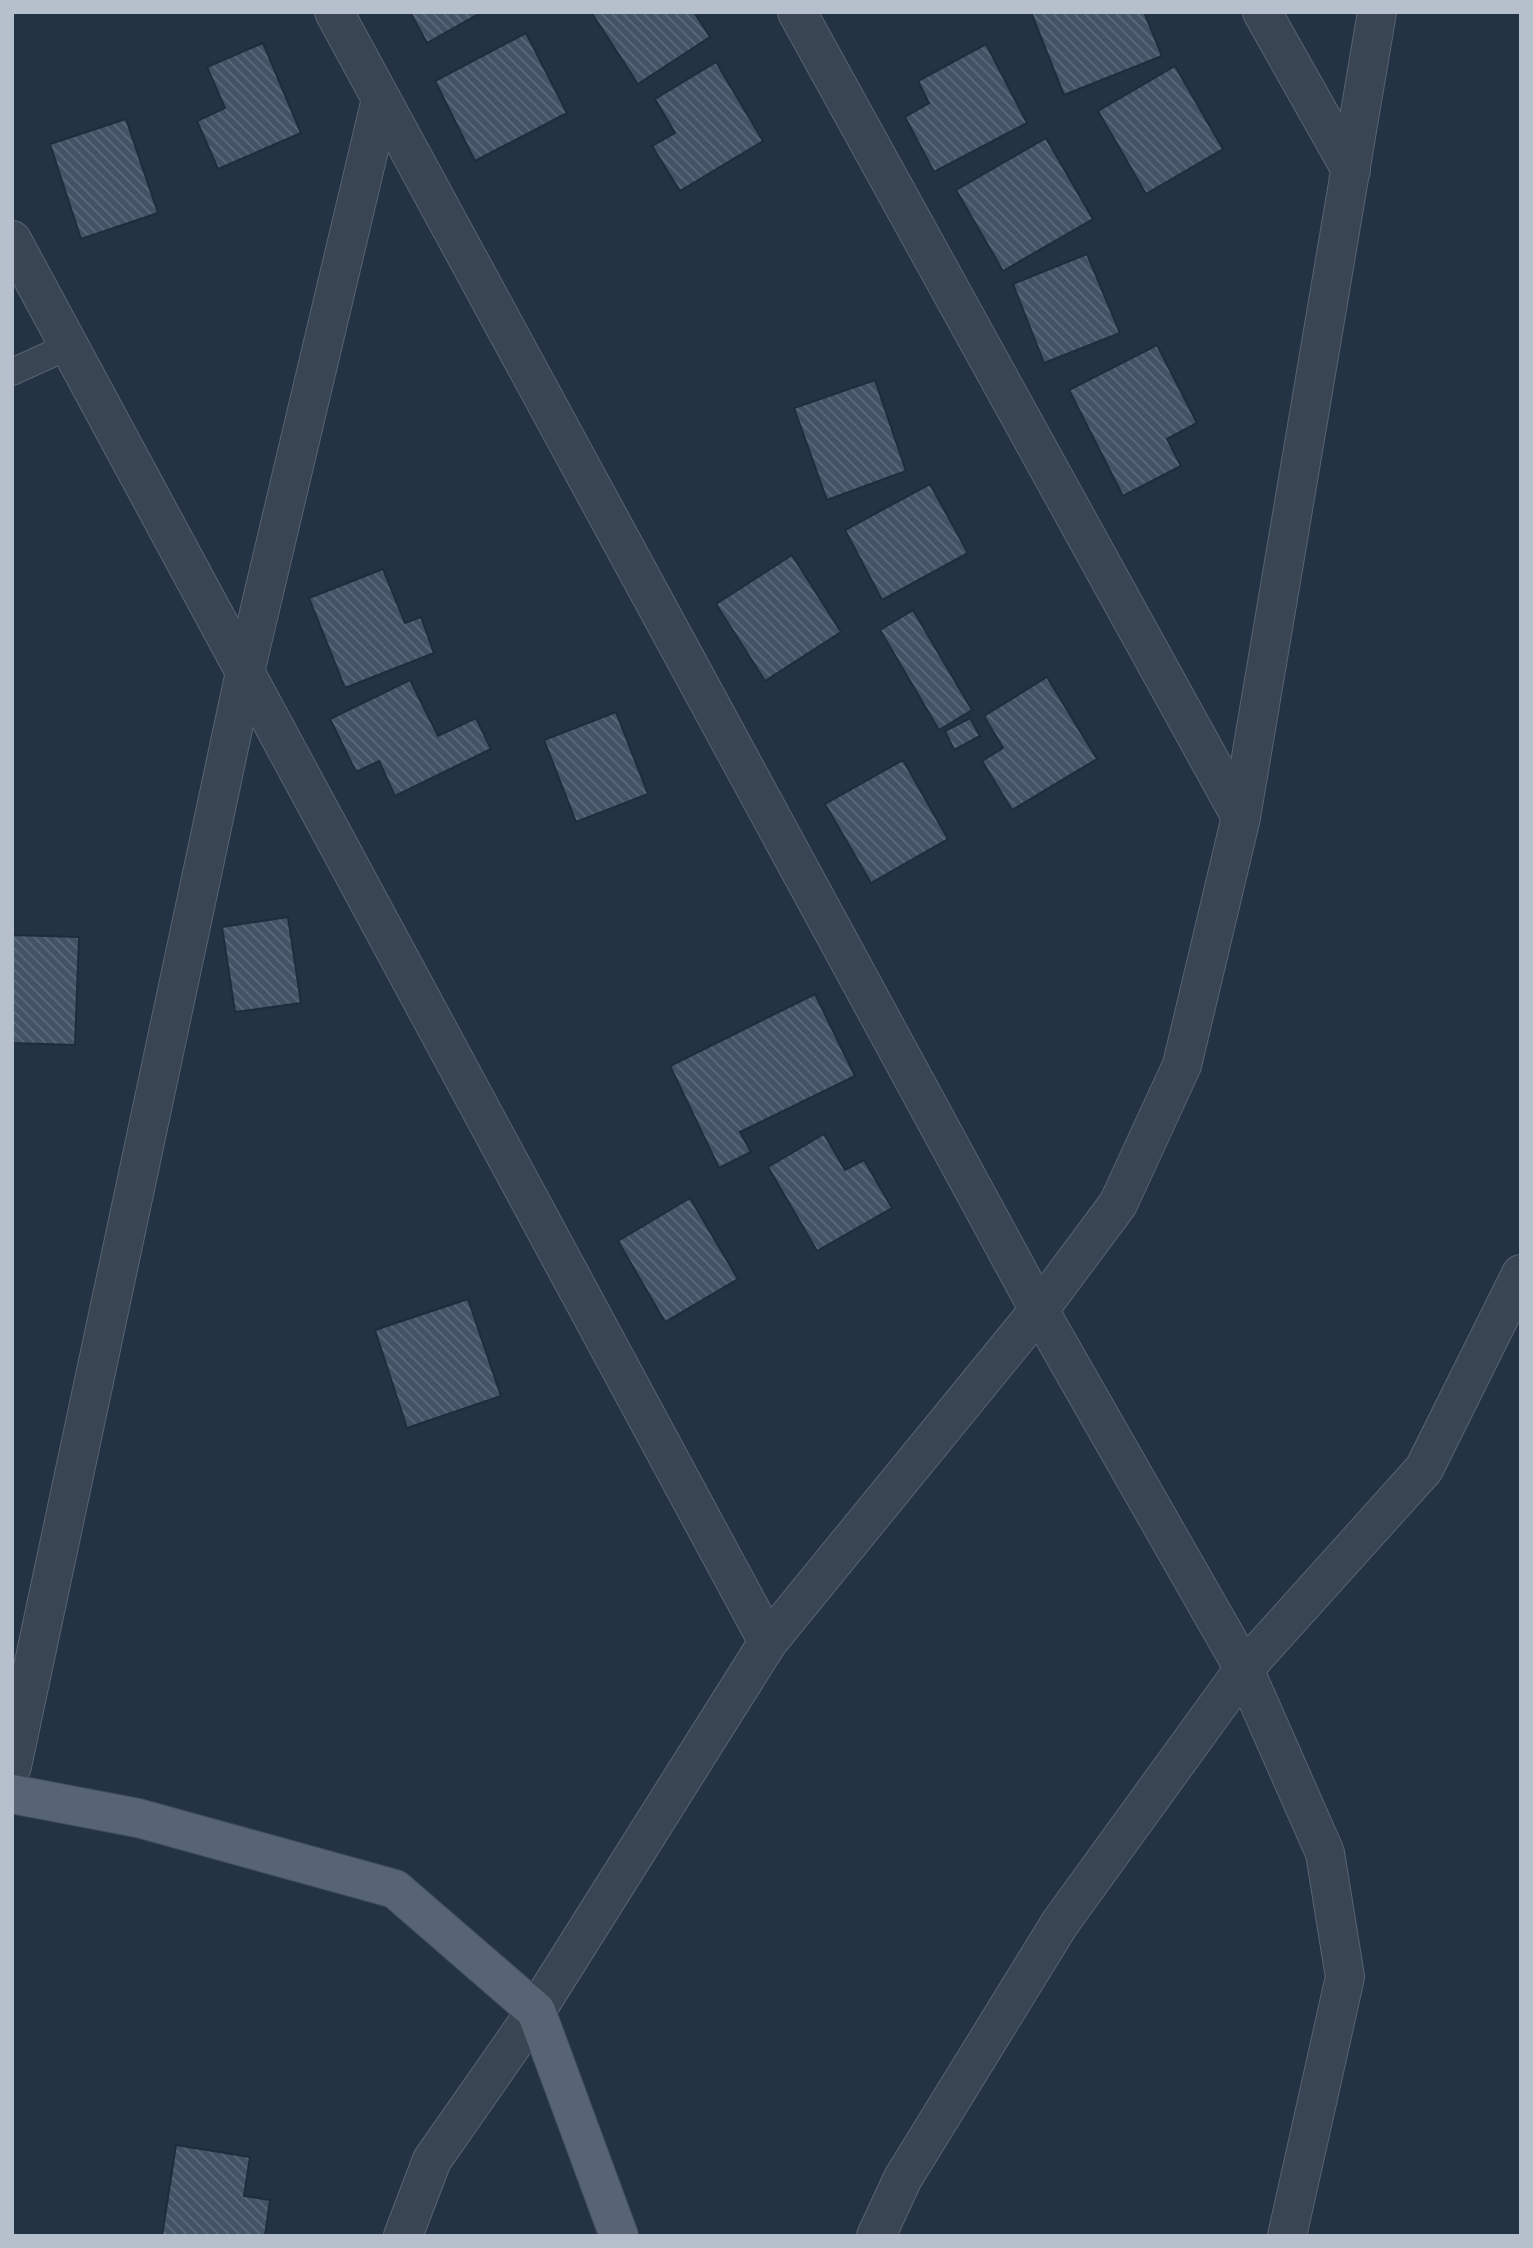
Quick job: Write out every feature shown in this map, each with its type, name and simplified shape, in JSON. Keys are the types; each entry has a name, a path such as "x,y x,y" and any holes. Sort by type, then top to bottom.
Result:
{"main road":[{"path":"12,1794 138,1818 395,1889 536,2011 619,2236"}],"street":[{"path":"334,12 1039,1310 1244,1669 1325,1853 1345,1977 1287,2236"},
{"path":"797,12 1241,817"},
{"path":"1262,12 1351,170"},
{"path":"403,2236 432,2160 536,2011 768,1642 1039,1310 1118,1204 1182,1065 1241,817 1377,12"},
{"path":"12,1766 245,672 381,99"},
{"path":"12,240 768,1642"},
{"path":"876,2236 903,2178 1060,1923 1244,1669 1424,1469 1521,1274"}],"lane":[{"path":"12,372 69,346"}],"building":[{"path":"410,12 482,12 427,43"},
{"path":"591,12 694,12 710,37 638,84"},
{"path":"1031,12 1144,12 1162,56 1064,95"},
{"path":"526,33 567,113 475,161 435,81"},
{"path":"263,43 301,133 218,169 197,121 225,108 207,67"},
{"path":"986,44 1027,123 934,172 905,117 929,103 918,81"},
{"path":"716,62 763,141 680,191 652,146 675,133 655,99"},
{"path":"1175,66 1223,149 1146,194 1098,111"},
{"path":"126,119 158,213 81,239 50,144"},
{"path":"1046,138 1093,219 1003,271 956,190"},
{"path":"1087,254 1120,333 1044,363 1013,284"},
{"path":"1157,345 1197,423 1167,439 1181,466 1123,496 1069,390"},
{"path":"875,380 906,471 827,500 794,408"},
{"path":"930,484 968,553 882,600 845,530"},
{"path":"792,555 841,632 765,681 716,604"},
{"path":"383,569 405,623 421,617 434,653 345,688 309,598"},
{"path":"913,610 972,710 939,730 880,630"},
{"path":"1047,677 1097,759 1012,810 982,761 1003,748 984,716"},
{"path":"410,680 438,736 476,718 491,749 395,796 379,761 356,772 330,719"},
{"path":"616,712 648,794 576,822 544,740"},
{"path":"970,718 980,736 954,750 945,731"},
{"path":"903,760 948,839 871,883 825,804"},
{"path":"288,917 301,1003 235,1012 222,927"},
{"path":"12,935 79,937 75,1045 12,1043"},
{"path":"815,994 855,1076 740,1132 751,1152 719,1168 670,1066"},
{"path":"824,1134 845,1170 864,1160 892,1208 817,1251 768,1167"},
{"path":"690,1198 738,1279 665,1322 618,1241"},
{"path":"468,1299 501,1396 407,1428 375,1330"},
{"path":"176,2145 250,2157 244,2196 270,2200 265,2236 162,2236"}]}
